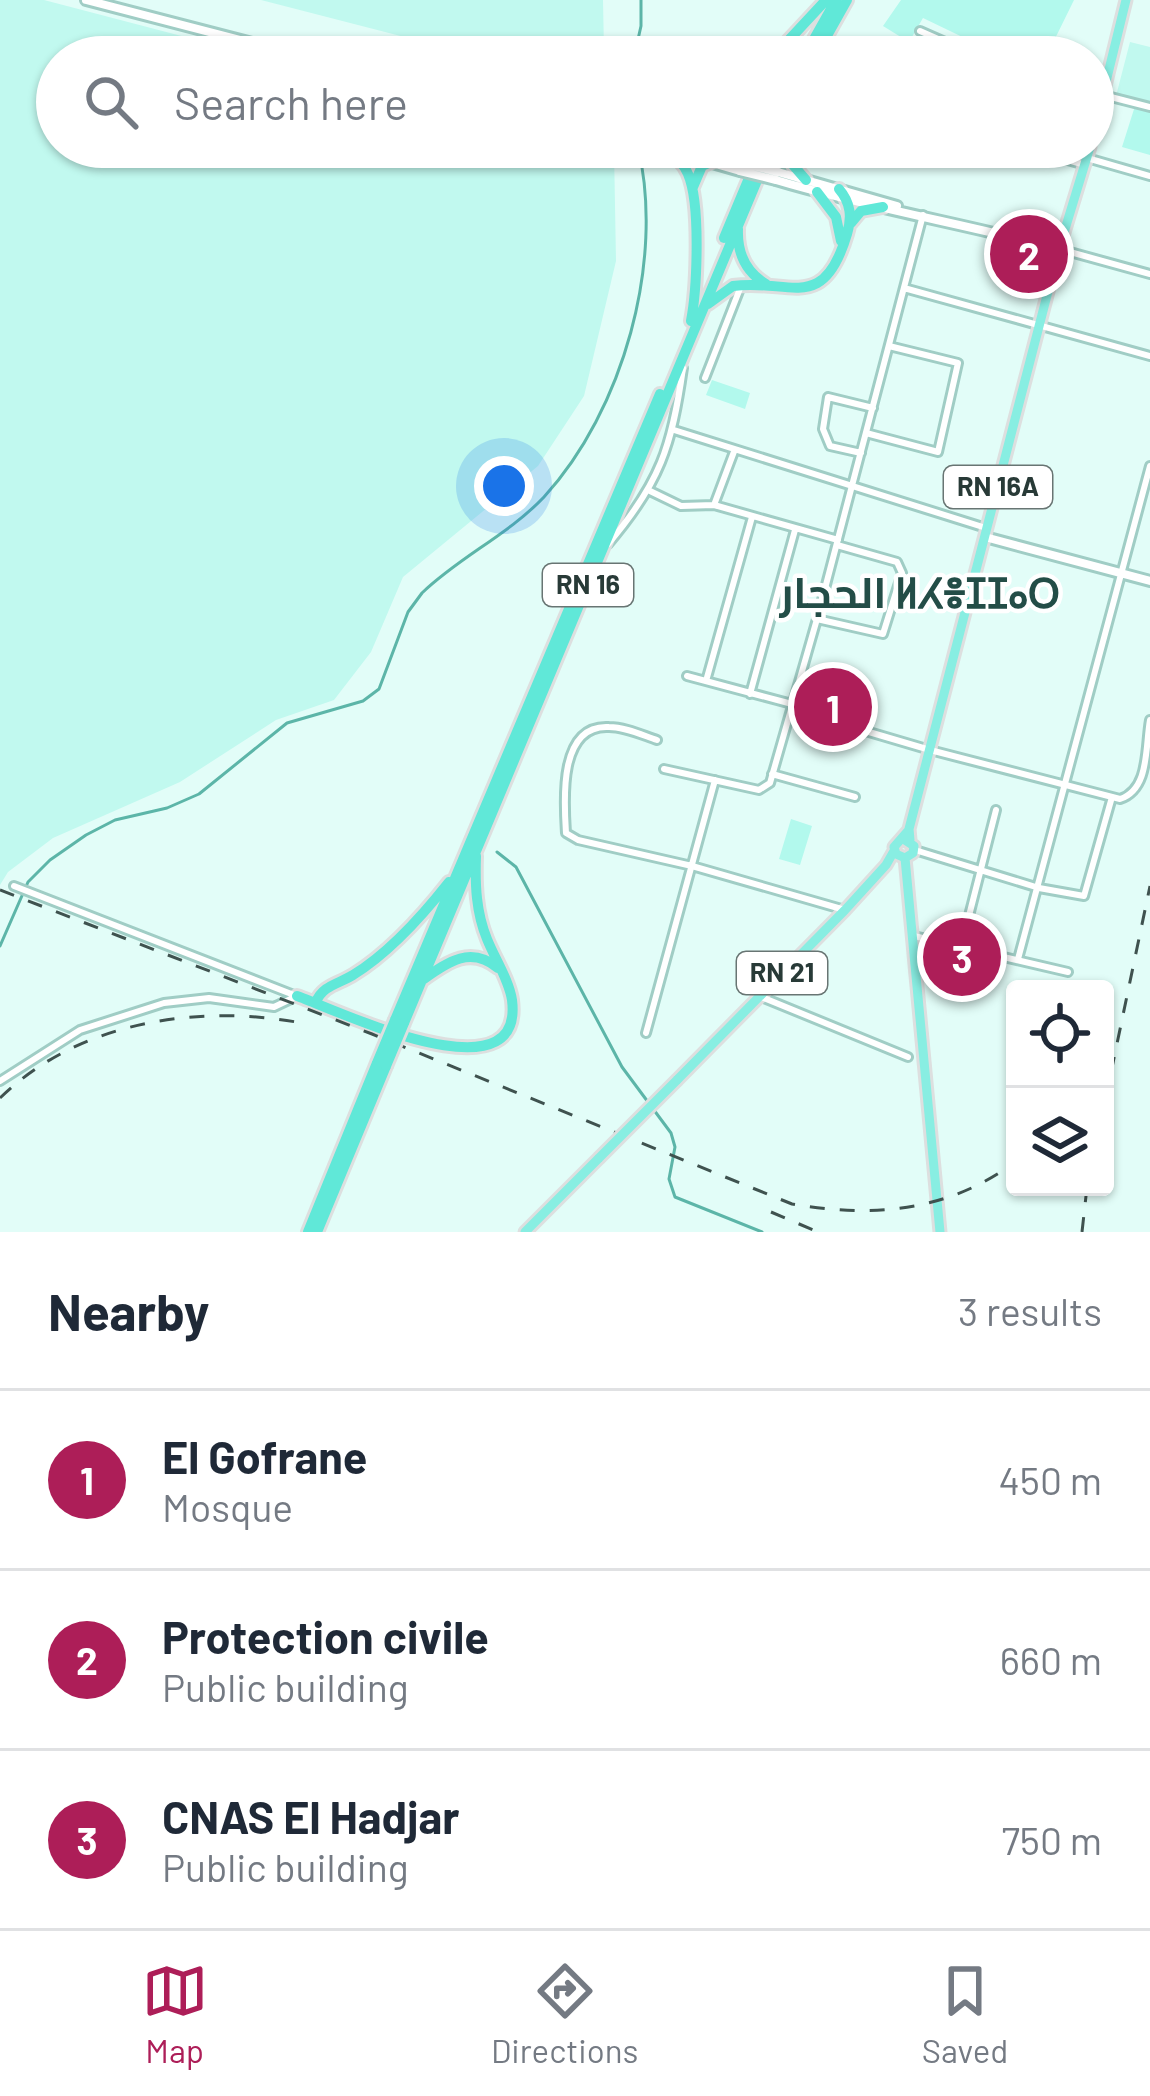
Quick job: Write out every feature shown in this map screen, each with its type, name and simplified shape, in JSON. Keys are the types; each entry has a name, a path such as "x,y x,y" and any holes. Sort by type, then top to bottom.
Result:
{"highway":[{"path":"793,36 826,0"},
{"path":"816,36 836,0"},
{"path":"827,36 847,0"},
{"path":"684,168 693,194"},
{"path":"695,319 693,194 695,176 704,168"},
{"name":"RN 16","path":"308,1232 757,168"},
{"name":"RN 16","path":"400,1022 477,851 758,168"},
{"path":"796,168 806,179"},
{"path":"839,189 848,201 849,226"},
{"path":"817,192 836,217 841,250"},
{"path":"695,319 718,293 741,285 796,290 816,284 832,269 849,226 861,211 883,207"},
{"path":"738,223 739,250 746,265 775,288"},
{"path":"297,996 434,1045 472,1048 501,1036 512,999 479,916 477,851"},
{"path":"316,1002 325,989 359,972 407,928 459,870"},
{"path":"422,981 468,956 487,960 500,970"},
{"name":"RN 16","path":"317,1232 381,1064"}],"main road":[{"path":"86,0 225,36"},
{"path":"1114,50 1126,0"},
{"path":"745,168 848,201 923,214 1059,249"},
{"name":"RN 16A","path":"940,1232 905,846 1059,249 1085,168"},
{"path":"777,176 806,179 904,210"},
{"path":"986,533 1150,581"},
{"name":"RN 21","path":"525,1232 905,846"}],"street":[{"path":"920,31 931,36"},
{"path":"1114,98 1150,107"},
{"path":"1114,165 1150,176"},
{"path":"664,769 759,790 768,786 838,542 923,214"},
{"path":"1059,249 1150,274"},
{"path":"705,378 741,285"},
{"path":"904,288 1150,356"},
{"path":"866,433 938,452 958,363 889,346"},
{"path":"601,552 650,491 674,430 684,352"},
{"path":"861,453 830,446 823,430 828,398 873,408"},
{"path":"674,430 986,533"},
{"path":"714,505 735,449"},
{"path":"1018,959 1150,466"},
{"path":"650,491 680,506 714,505 796,528 894,561 902,573 883,634 817,619"},
{"path":"706,681 752,516"},
{"path":"750,694 796,528"},
{"path":"687,676 930,750 1112,797 1128,797 1140,784 1150,720"},
{"path":"657,740 609,727 582,737 571,754 563,793 566,833 592,844 692,866 844,910"},
{"path":"772,774 855,797"},
{"path":"646,1034 715,780"},
{"path":"905,846 1039,888 1085,895 1112,797"},
{"path":"961,947 996,810"},
{"path":"14,886 297,996"},
{"path":"914,936 1068,972"},
{"path":"0,1081 80,1030 164,1004 209,998 274,1007 297,996"},
{"path":"759,996 908,1058"}],"shaded area":[{"path":"0,0 44,0 182,36 36,36 36,168 614,168 616,261 584,396 538,466 403,577 371,652 334,700 276,720 180,782 53,838 8,872 0,885"},
{"path":"261,0 603,0 604,36 401,36"},
{"path":"901,0 1074,0 1056,36 960,36 923,18 912,36 899,36 883,26"},
{"path":"1130,42 1150,47 1150,104 1116,96"},
{"path":"1135,106 1150,110 1150,155 1122,147"},
{"path":"712,380 750,393 745,409 706,395"},
{"path":"791,819 812,826 800,865 779,859"}],"waterway":[{"path":"639,36 641,0"},
{"path":"0,946 28,882 86,835 115,820 167,808 199,794 287,723 363,701 379,689 408,612 422,593 544,497 596,422 631,332 646,238 641,168"},
{"path":"497,852 516,867 622,1067 671,1133 675,1147 669,1179 675,1197 762,1232"}],"railway":[{"path":"1108,1088 1150,886"},
{"path":"0,890 792,1204 851,1210 908,1207 963,1192 1006,1168"},
{"path":"0,1098 67,1051 144,1024 226,1016 307,1024"},
{"path":"1082,1232 1086,1196"},
{"path":"771,1212 818,1232"}],"place":[{"name":"Protection civile","path":"1029,254"},
{"name":"El Gofrane","path":"833,707"},
{"name":"CNAS El Hadjar","path":"962,957"}],"district":[{"name":"الحجار ⵍⵃⴻⵊⵊⴰⵔ","path":"920,593"}]}
